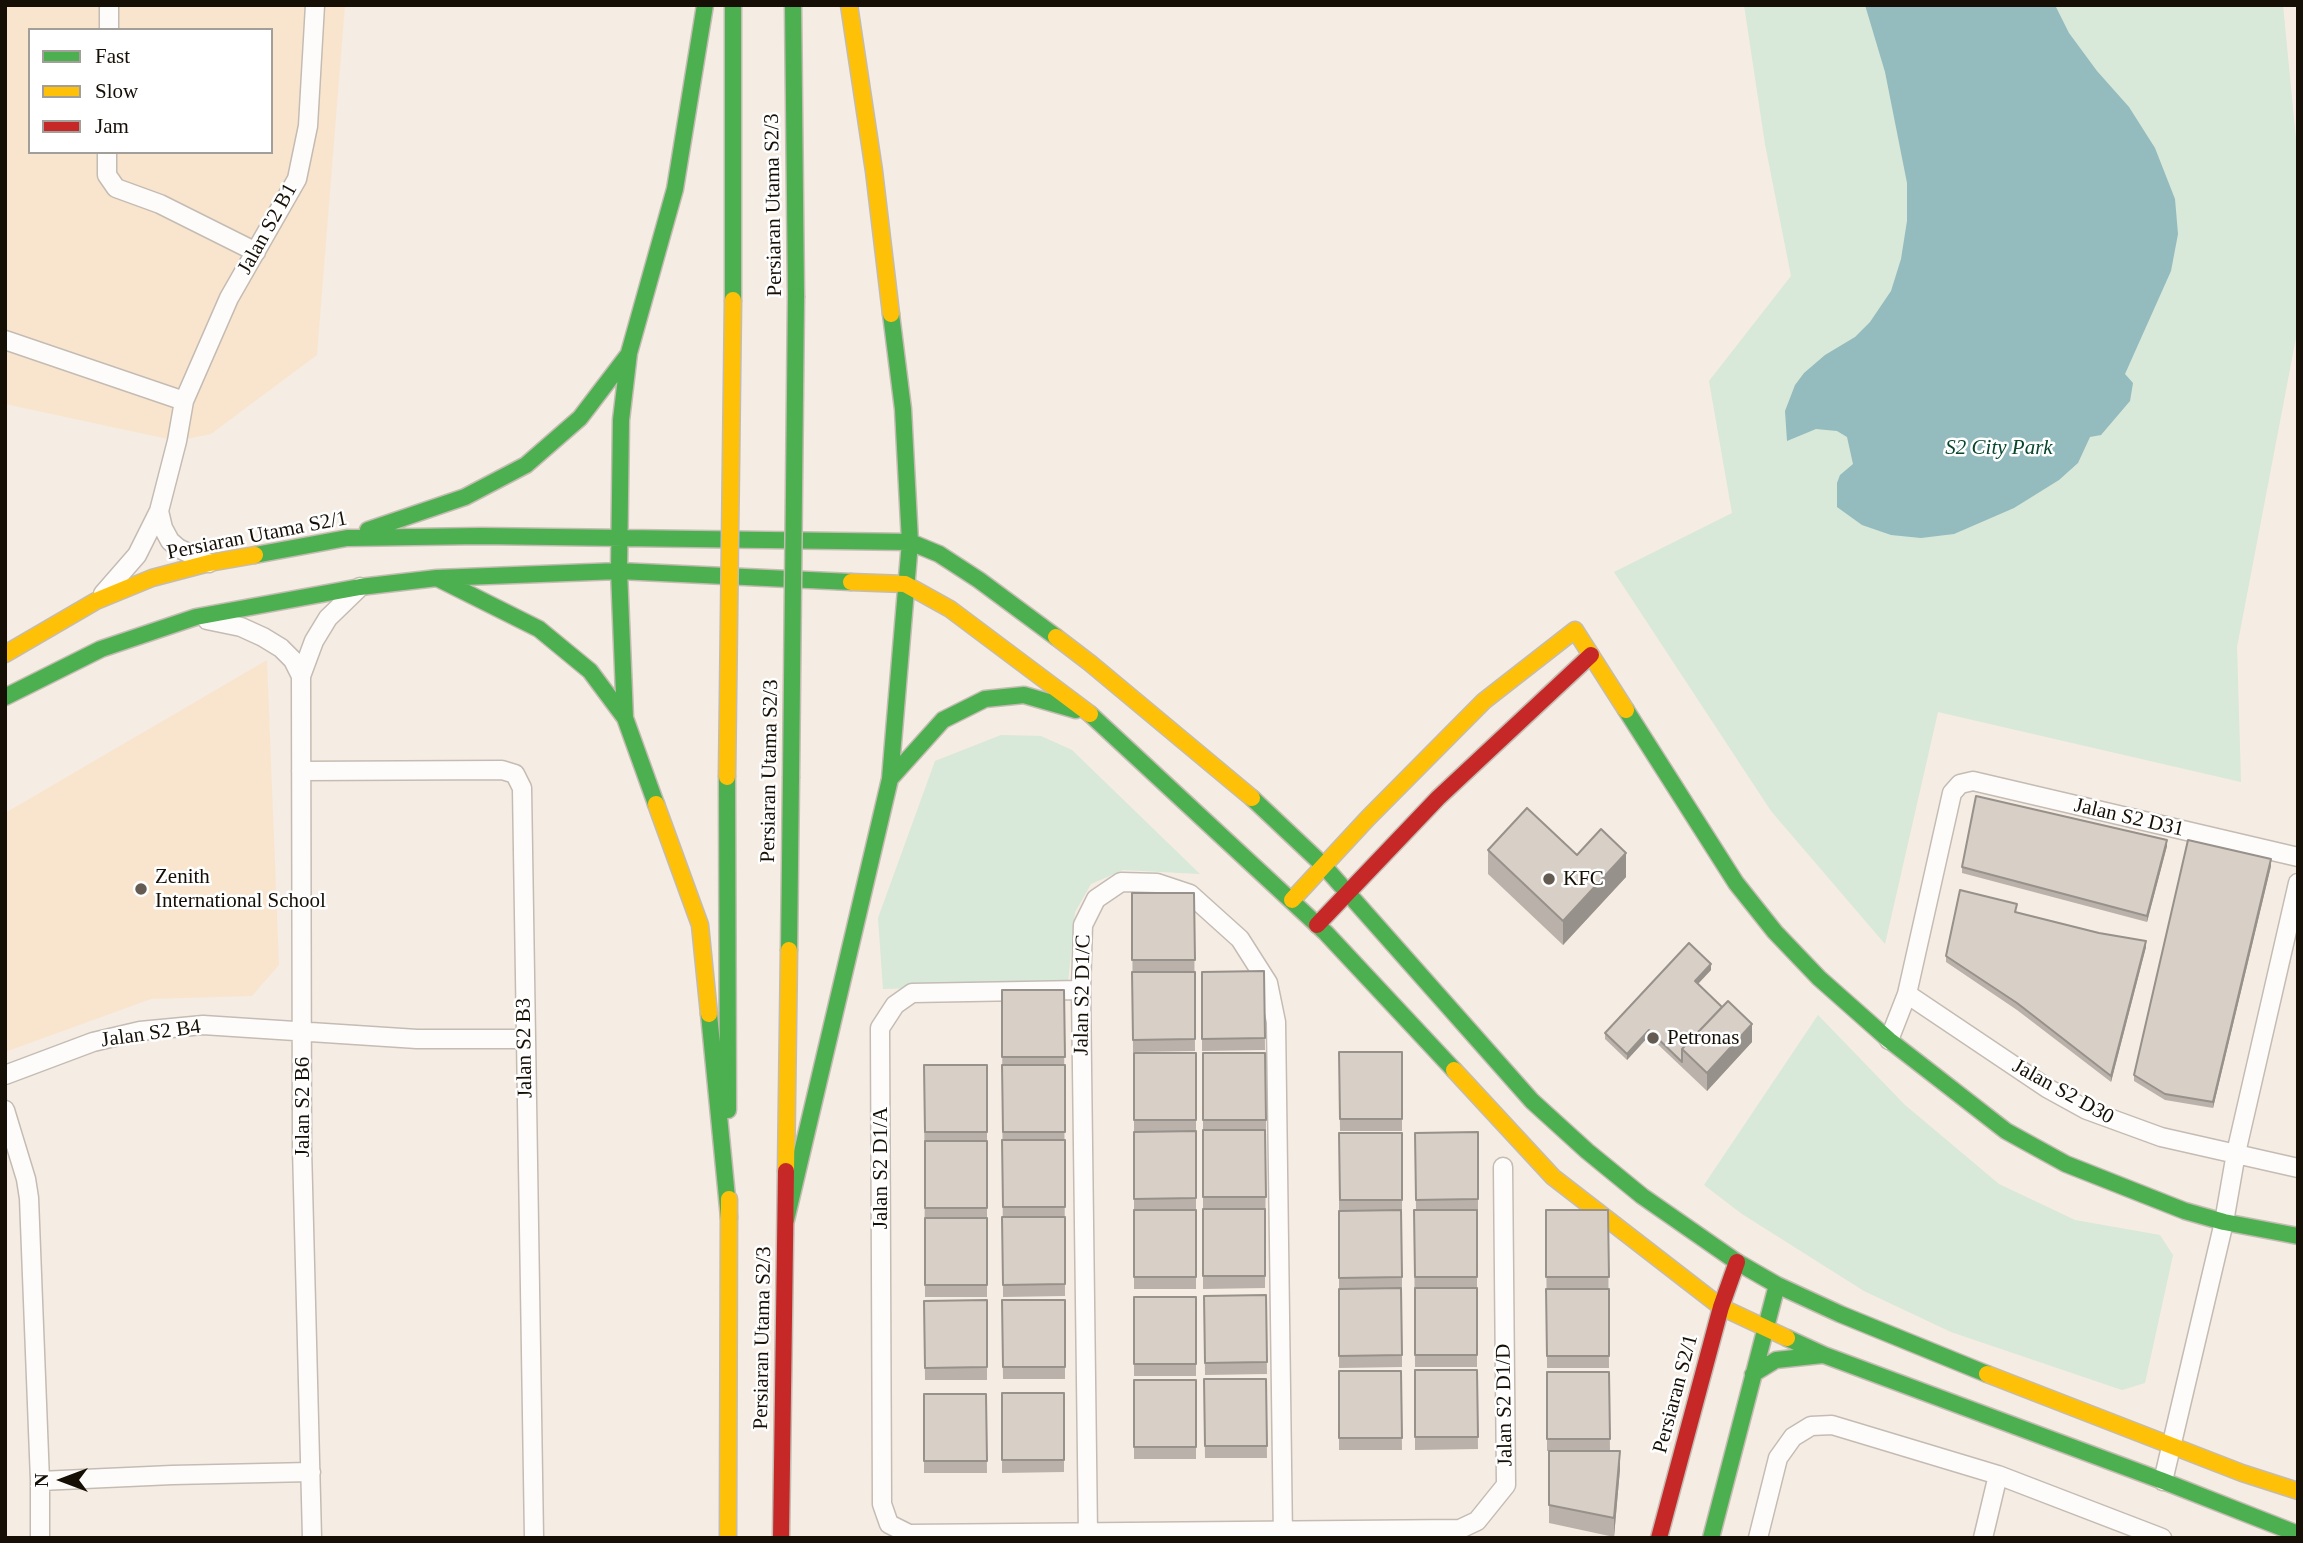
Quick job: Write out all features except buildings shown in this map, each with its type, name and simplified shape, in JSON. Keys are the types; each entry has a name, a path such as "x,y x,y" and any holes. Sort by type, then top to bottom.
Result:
{"main road":[{"path":"625,718 619,571 621,420 629,353 675,189 705,5"},
{"name":"Persiaran Utama S2/3","path":"728,1538 727,776 733,300 733,5"},
{"name":"Persiaran Utama S2/3","path":"781,1538 796,296 793,5"},
{"path":"786,1220 890,779 910,542 903,409 874,171 849,5"},
{"path":"347,538 465,498 526,465 580,418 629,353"},
{"name":"Persiaran Utama S2/1","path":"5,654 96,601 152,578 209,563 347,538 910,542"},
{"path":"910,542 939,554 979,580 1090,663 1247,793 1323,865 1532,1101 1642,1196 1737,1262 1777,1284 1955,1362 2298,1491"},
{"path":"5,697 101,649 196,617 360,587 437,578 619,571 905,584 950,609 1091,715 1292,900 1553,1177 1721,1307 1824,1354 2298,1534"},
{"path":"437,578 539,629 590,671 625,718 700,925 729,1218"},
{"path":"1292,900 1484,701 1575,630 1700,829 1744,892 1775,932 1819,978 1889,1040 1937,1080 2006,1131 2066,1164 2185,1211 2224,1222 2298,1236"},
{"path":"1317,925 1438,797 1591,655"},
{"path":"890,779 943,720 985,699 1024,695 1091,715"},
{"name":"Persiaran S2/1","path":"1659,1538 1721,1307 1737,1262"},
{"path":"1711,1538 1777,1284"},
{"path":"1753,1374 1776,1360 1824,1354"},
{"path":"781,1521 793,1538"}],"street":[{"path":"108,28 109,5"},
{"name":"Jalan S2 B1","path":"96,601 137,555 159,511 177,442 184,401 229,298 297,179 308,126 314,5"},
{"path":"107,154 107,175 116,188 160,204 256,252"},
{"path":"5,340 184,401"},
{"path":"159,511 170,541 178,548 209,563"},
{"name":"Jalan S2 B6","path":"312,1538 302,1148 301,676 314,641 328,618 360,587"},
{"path":"196,617 241,627 262,637 281,648 293,660 301,676"},
{"name":"Jalan S2 B3","path":"301,771 502,770 515,774 522,788 534,1538"},
{"name":"Jalan S2 D31","path":"1907,994 1952,793 1960,784 1973,780 2298,857"},
{"name":"Jalan S2 D1/C","path":"1088,1534 1081,990 1083,925 1096,899 1121,882 1157,883 1190,894 1240,939 1268,983 1276,1022 1283,1534"},
{"path":"2163,1481 2224,1222 2236,1153 2298,883"},
{"name":"Jalan S2 D1/A","path":"889,1524 882,1504 880,1028 895,1005 912,993 1081,990"},
{"path":"1889,1040 1907,994"},
{"name":"Jalan S2 D30","path":"1907,994 2047,1088 2087,1110 2161,1137 2298,1168"},
{"name":"Jalan S2 B4","path":"5,1075 80,1045 139,1031 203,1025 417,1039 525,1039"},
{"path":"5,1110 26,1179 29,1198 40,1538"},
{"name":"Jalan S2 D1/D","path":"889,1524 909,1534 1283,1534 1460,1529 1477,1521 1506,1485 1503,1167"},
{"path":"1758,1538 1778,1458 1793,1437 1811,1426 1832,1425 1998,1475 2162,1538"},
{"path":"40,1481 310,1472"},
{"path":"1983,1538 1998,1475"}],"shaded area":[{"path":"5,5 345,5 317,355 211,434 177,441 5,404"},
{"name":"Zenith International School","path":"267,660 279,965 252,996 151,999 5,1052 5,813"}],"green space":[{"name":"S2 City Park","path":"1744,5 2283,5 2298,160 2298,327 2237,647 2241,782 1938,712 1885,944 1771,811 1614,572 1732,513 1709,381 1791,276 1765,144"},
{"path":"1001,735 1041,736 1072,750 1200,874 1123,870 1091,884 1075,912 1068,983 883,989 878,918 935,761"},
{"path":"1818,1015 1905,1105 1999,1184 2075,1220 2160,1235 2173,1255 2145,1383 2122,1390 1951,1332 1864,1291 1742,1214 1704,1185"}],"water":[{"path":"1865,5 2055,5 2069,33 2097,71 2129,107 2155,148 2175,199 2178,234 2171,271 2125,374 2133,383 2130,401 2101,435 2090,437 2078,463 2059,480 2014,508 1954,534 1921,538 1891,535 1862,525 1837,507 1837,483 1840,475 1853,464 1847,437 1837,431 1816,429 1787,441 1785,411 1795,385 1804,373 1825,355 1855,337 1870,322 1891,291 1901,259 1907,221 1907,183 1885,72"}],"traffic: fast":[{"path":"656,804 625,718 619,571 621,420 629,353 675,189 705,5"},
{"path":"733,5 733,300"},
{"path":"793,5 796,296"},
{"path":"791,778 796,296"},
{"path":"786,1220 890,779 910,542 903,409 891,314"},
{"path":"368,530 465,497 526,465 580,418 628,355"},
{"path":"255,555 347,538 481,536 910,542 939,554 979,580 1056,637"},
{"path":"5,697 101,649 196,617 360,587 437,578 619,571 851,582"},
{"path":"439,579 539,629 590,671 625,718"},
{"path":"890,779 943,720 985,699 1024,695 1076,710"},
{"path":"1626,710 1736,883 1775,932 1819,978 1889,1040 2006,1131 2066,1164 2185,1211 2224,1222 2298,1236"},
{"path":"1090,714 1326,933 1454,1070"},
{"path":"727,777 728,1110"},
{"path":"789,950 791,778"},
{"path":"1252,798 1323,865 1532,1101 1642,1196 1737,1262 1777,1285 1840,1314 1987,1374"},
{"path":"709,1014 729,1218"},
{"path":"1711,1538 1777,1285"},
{"path":"1787,1338 1824,1355 2298,1534"},
{"path":"1753,1374 1776,1360 1822,1355"}],"traffic: slow":[{"path":"849,5 874,171 891,314"},
{"path":"727,777 733,300"},
{"path":"5,654 96,601 152,578 209,563 255,555"},
{"path":"851,582 905,584 950,609 1090,714"},
{"path":"1292,900 1368,818 1484,701 1575,630 1626,710"},
{"path":"1056,637 1252,798"},
{"path":"656,804 700,925 709,1014"},
{"path":"786,1171 789,950"},
{"path":"1454,1070 1553,1177 1721,1307 1787,1338"},
{"path":"728,1538 729,1199"},
{"path":"1987,1374 2242,1473 2298,1491"}],"traffic: jam":[{"path":"1317,925 1438,798 1591,655"},
{"path":"781,1538 786,1171"},
{"path":"1659,1538 1721,1307 1737,1262"}],"place":[{"name":"KFC","path":"1549,879"},
{"name":"Zenith International School","path":"141,889"},
{"name":"Petronas","path":"1653,1038"}]}
